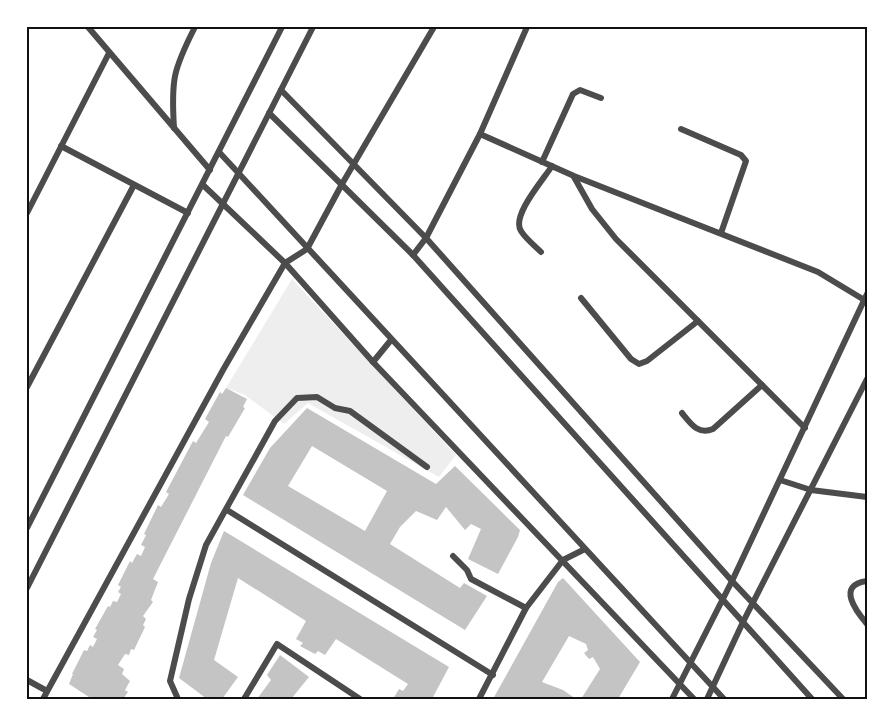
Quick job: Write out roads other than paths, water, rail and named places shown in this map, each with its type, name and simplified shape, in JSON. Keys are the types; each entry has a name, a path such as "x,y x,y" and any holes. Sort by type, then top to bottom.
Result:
{"street":[{"path":"88,27 210,170"},
{"path":"175,129 172,96 175,71 195,27"},
{"path":"27,528 282,27"},
{"path":"27,588 313,27"},
{"path":"44,699 223,370 285,263 307,249 354,163 434,27"},
{"path":"413,255 426,238 480,134 527,27"},
{"path":"27,213 109,53"},
{"path":"281,90 426,238 732,581 843,699"},
{"path":"542,162 573,94 580,90 602,98"},
{"path":"269,113 413,255 812,699"},
{"path":"681,129 741,154 746,161 721,233"},
{"path":"480,134 574,176 818,272 866,298 732,581 672,699"},
{"path":"61,146 188,213"},
{"path":"219,152 723,699"},
{"path":"541,252 521,231 519,221 522,212 552,166"},
{"path":"574,176 603,225 805,428"},
{"path":"27,387 134,184"},
{"path":"203,185 285,263 373,362 694,699"},
{"path":"581,297 631,359 639,364 647,361 698,321"},
{"path":"373,362 391,340"},
{"path":"707,699 743,622 867,380"},
{"path":"682,413 696,429 707,431 713,429 762,385"},
{"path":"178,699 170,681 189,599 206,545 275,421 297,398 317,398 334,408 350,411 427,467"},
{"path":"780,480 811,490 867,497"},
{"path":"227,510 493,675"},
{"path":"479,699 526,608 563,560 585,549"},
{"path":"453,556 467,570 471,579 526,608"},
{"path":"867,581 855,586 850,602 867,624"},
{"path":"244,699 277,644 360,699"},
{"path":"27,680 47,690"}]}
